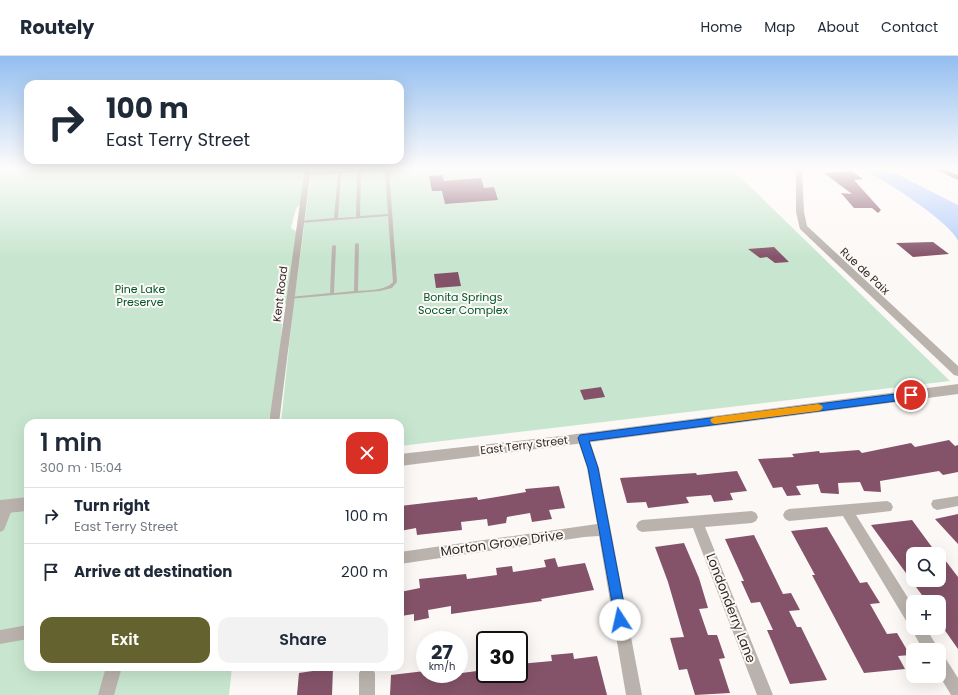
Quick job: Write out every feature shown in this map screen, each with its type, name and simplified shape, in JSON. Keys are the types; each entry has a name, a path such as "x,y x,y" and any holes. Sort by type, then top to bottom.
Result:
{"street":[{"name":"Kent Road","path":"275,419 304,198"},
{"name":"Rue de Paix","path":"800,198 800,212 803,227 958,372"},
{"name":"East Terry Street","path":"404,460 583,438 958,389"},
{"path":"583,438 593,468 634,695"},
{"path":"937,504 958,501"},
{"path":"0,526 4,507 24,504"},
{"path":"788,515 887,507"},
{"path":"846,510 906,608"},
{"path":"642,526 752,517"},
{"name":"Londonderry Lane","path":"697,522 765,695"},
{"name":"Morton Grove Drive","path":"404,557 584,531 605,530"},
{"path":"0,637 24,633"},
{"path":"106,695 113,671"},
{"path":"367,673 367,695"},
{"path":"946,673 958,692"}],"lane":[{"path":"336,219 338,198"},
{"path":"358,198 358,218"},
{"path":"290,298 384,290 391,287 395,282 389,198"},
{"path":"300,222 390,215"},
{"path":"356,292 357,244"},
{"path":"332,294 334,246"}],"green space":[{"name":"Pine Lake Preserve","path":"0,198 304,198 304,201 296,208 291,228 297,232 290,301 277,309 275,319 282,324 278,393 269,419 24,419 24,498 0,501"},
{"name":"Bonita Springs Soccer Complex","path":"308,198 762,198 950,381 404,446 404,419 281,419 293,308"},
{"path":"24,511 24,671 232,671 229,695 0,695 0,514"}],"water":[{"path":"910,198 944,198 958,205 958,241 953,233 943,223"}],"building":[{"path":"444,198 497,198 498,200 445,204"},
{"path":"845,198 870,198 881,210 878,213 872,208 854,208"},
{"path":"933,242 949,254 913,257 896,243"},
{"path":"774,247 789,262 775,263 767,257 760,258 748,249"},
{"path":"458,272 461,286 436,288 434,274"},
{"path":"601,387 605,397 584,400 580,390"},
{"path":"949,440 955,446 958,445 958,472 943,475 939,471 880,481 881,492 864,491 860,482 838,483 839,494 821,493 818,484 796,486 801,495 787,496 782,487 773,488 758,459 794,457 792,454 819,451 820,453 859,450 862,453 911,443 915,447"},
{"path":"737,471 747,491 730,493 733,500 714,502 711,495 686,497 689,503 648,508 646,502 627,503 620,478 696,473 697,475"},
{"path":"559,486 565,508 549,510 552,519 532,522 530,513 507,517 506,523 488,526 487,519 461,522 462,530 417,535 416,528 404,530 404,506 477,497 478,500 526,492 525,489"},
{"path":"958,514 958,544 935,519"},
{"path":"912,520 932,547 906,547 906,573 871,525"},
{"path":"827,527 860,583 867,582 880,603 870,604 887,634 897,633 906,648 906,655 898,656 905,669 864,673 812,575 815,575 791,531"},
{"path":"754,535 783,594 791,593 800,610 789,611 797,627 801,627 827,680 790,684 767,630 773,630 760,602 751,603 741,581 744,581 725,539"},
{"path":"684,543 699,578 708,608 699,609 708,635 717,635 725,658 719,659 730,693 695,695 687,669 679,670 670,638 684,637 668,582 655,547"},
{"path":"555,558 558,567 585,563 594,590 541,599 542,601 451,614 451,606 428,610 429,618 414,621 414,614 404,616 404,591 420,588 419,579 466,574 467,579 497,575 496,568 512,566 513,572 546,567 544,560"},
{"path":"946,561 958,577 958,649 946,632 946,595 922,595 916,587 946,587"},
{"path":"573,653 574,659 597,656 607,695 390,695 391,675 416,672 416,683 468,683 468,672 476,671 476,683 528,683 528,663 552,661 551,655"},
{"path":"333,671 332,695 297,695 299,673"}],"slow traffic":[{"path":"715,420 818,407"}],"route":[{"path":"620,620 593,468 583,438 911,395"}]}
